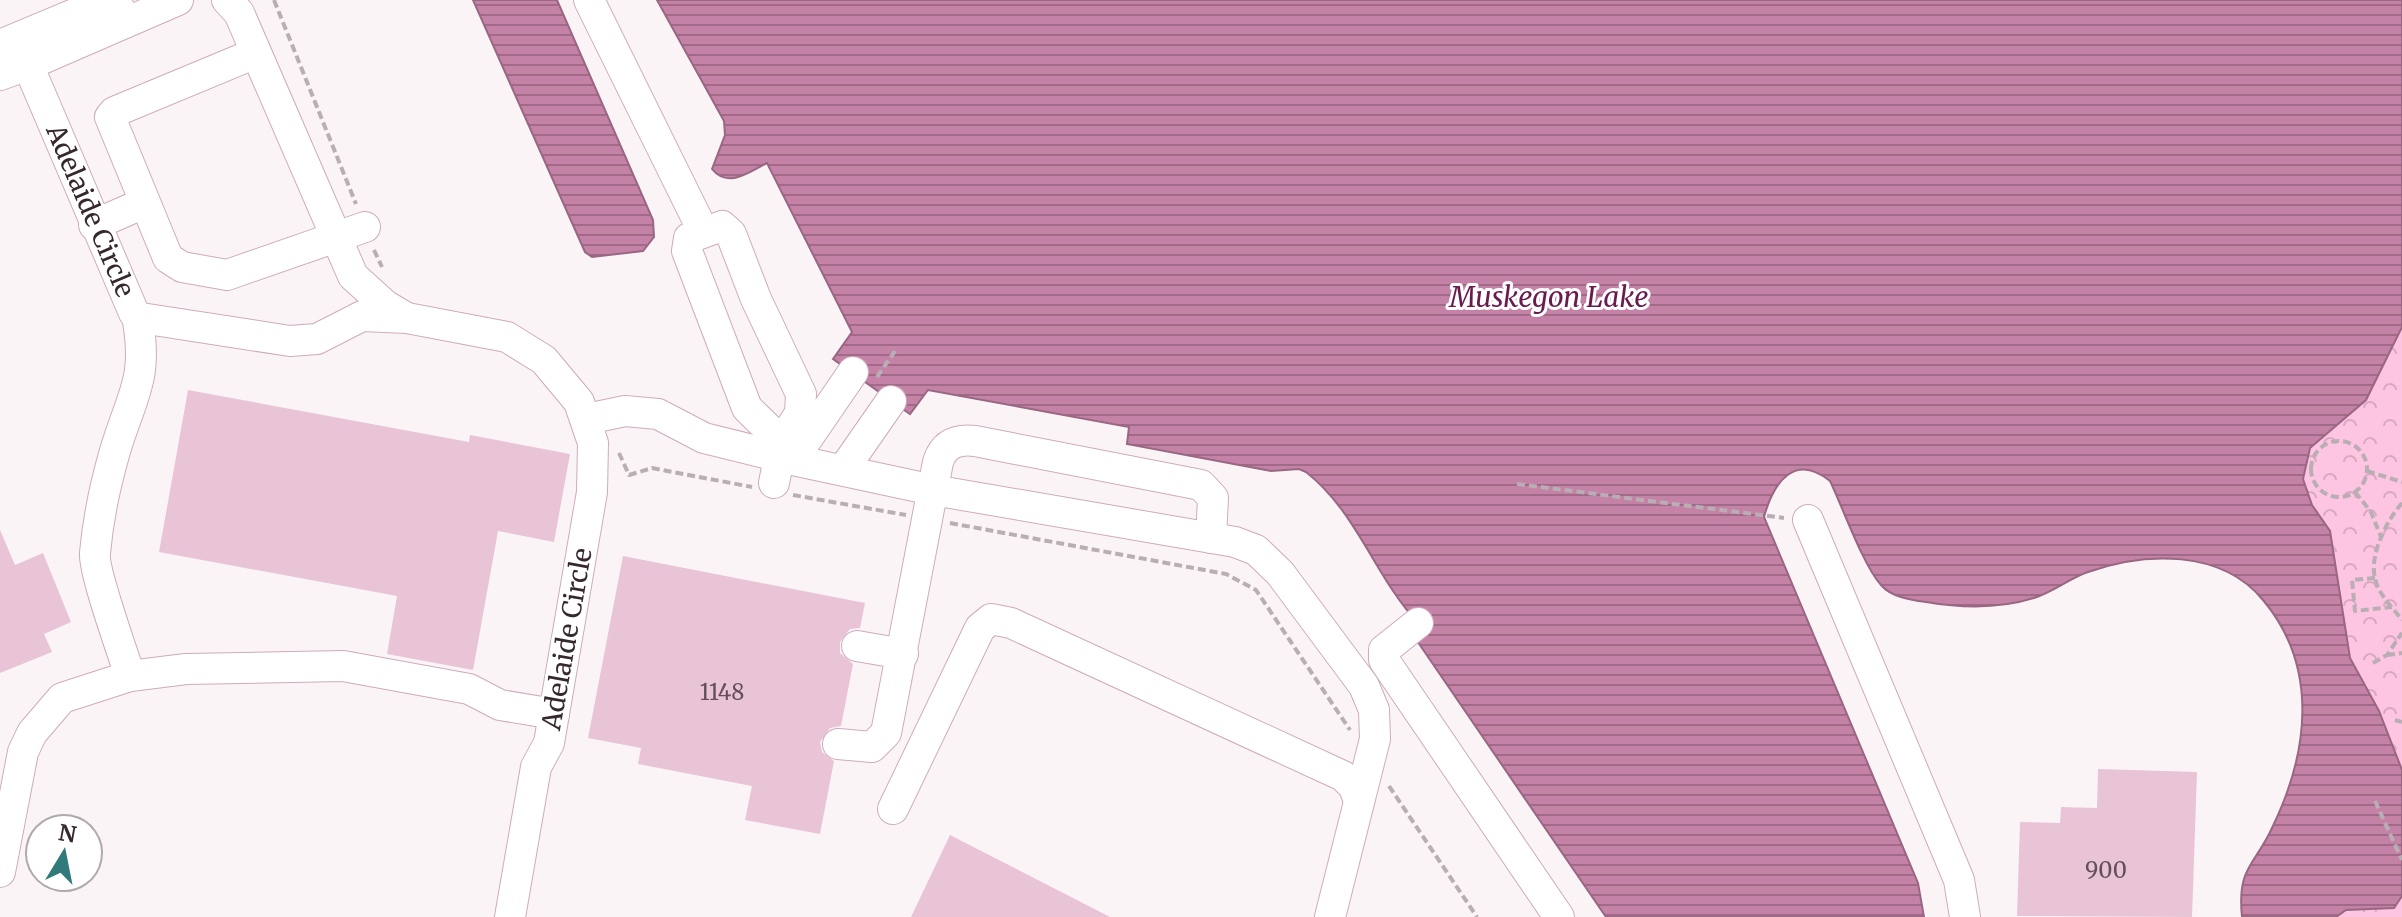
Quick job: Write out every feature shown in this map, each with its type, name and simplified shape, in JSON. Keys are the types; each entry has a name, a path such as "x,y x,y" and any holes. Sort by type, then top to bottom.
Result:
{"street":[{"path":"589,0 703,231"},
{"name":"Adelaide Circle","path":"172,1 6,66 94,225 125,299 137,316 290,341 317,339 362,316 407,318 494,333 515,341 561,377 587,419 594,451 594,477 551,728 536,767 510,917"},
{"name":"Adelaide Circle","path":"233,4 352,273 363,287 407,318"},
{"path":"256,53 112,114 110,124 170,261 222,274 365,227"},
{"path":"94,225 144,203"},
{"path":"722,226 731,234 756,299 798,384 800,413 782,460 747,408 687,251 689,238 703,231 722,226"},
{"path":"339,327 353,301 352,273"},
{"path":"130,676 94,556 115,450 138,390 143,354 137,316"},
{"path":"782,460 871,386"},
{"path":"843,470 871,386"},
{"path":"587,419 625,411 658,414 704,438 782,460 1247,545 1266,558 1364,686 1374,710 1377,728 1330,917"},
{"path":"838,744 866,748 883,739 893,710 933,490 943,451 959,440 1201,485 1213,498 1211,538"},
{"path":"1808,520 1959,880 1965,917"},
{"path":"893,809 980,628 991,619 1011,623 1343,776 1354,787 1359,801"},
{"path":"1418,623 1384,650 1384,660 1559,917"},
{"path":"857,646 903,654"},
{"path":"0,872 23,752 32,733 62,698 130,676 186,669 343,666 469,689 551,728"},
{"name":"Adelaide Circle","path":"528,917 553,772 551,728"}],"path":[{"path":"274,0 286,26"},
{"path":"871,386 895,351"},
{"path":"2328,442 2347,442 2362,453 2367,471 2355,492 2337,497 2319,490 2311,473 2314,455 2328,442"},
{"path":"2367,471 2402,482"},
{"path":"1517,484 1764,516"},
{"path":"2355,492 2371,512 2381,537"},
{"path":"2402,503 2381,537 2375,578 2402,620"},
{"path":"2375,578 2352,580 2355,611 2392,607"},
{"path":"2387,655 2402,633"},
{"path":"2373,663 2387,655 2402,653"},
{"path":"2395,720 2402,722"},
{"path":"2375,801 2402,860"}],"green space":[{"path":"2402,327 2402,770 2379,711 2349,654 2330,531 2312,505 2303,479 2310,448 2366,400"},
{"path":"2402,896 2402,917 2336,917 2346,910 2394,908"}],"water":[{"path":"473,0 557,0 653,220 654,237 643,251 592,257 585,252"},
{"name":"Muskegon Lake","path":"657,0 2402,0 2402,327 2366,400 2310,448 2303,479 2312,505 2330,531 2350,658 2379,711 2402,770 2402,896 2394,908 2346,910 2336,917 2242,917 2242,887 2248,868 2272,828 2294,771 2302,712 2294,654 2281,626 2263,600 2246,583 2204,563 2157,559 2110,565 2021,602 1966,606 1908,599 1881,585 1860,550 1830,481 1806,470 1796,471 1780,482 1764,517 1918,883 1924,917 1606,917 1413,635 1418,623 1390,586 1353,525 1324,488 1306,472 1299,469 1271,471 1127,444 1129,427 928,390 910,414 833,359 852,332 767,163 732,178 718,175 712,169 725,135 724,121"}],"building":[{"path":"188,390 469,442 470,435 570,454 554,542 498,531 473,670 387,654 397,596 159,552"},
{"path":"0,530 15,565 43,553 71,622 44,634 52,652 0,673"},
{"path":"623,556 865,603 860,628 850,629 840,642 840,653 853,664 841,726 830,728 820,742 822,752 834,761 820,834 745,820 752,786 638,764 641,748 588,738"},
{"path":"2098,769 2197,772 2192,917 2017,916 2020,822 2060,823 2061,807 2097,808"},
{"path":"950,835 1110,917 911,917"}]}
